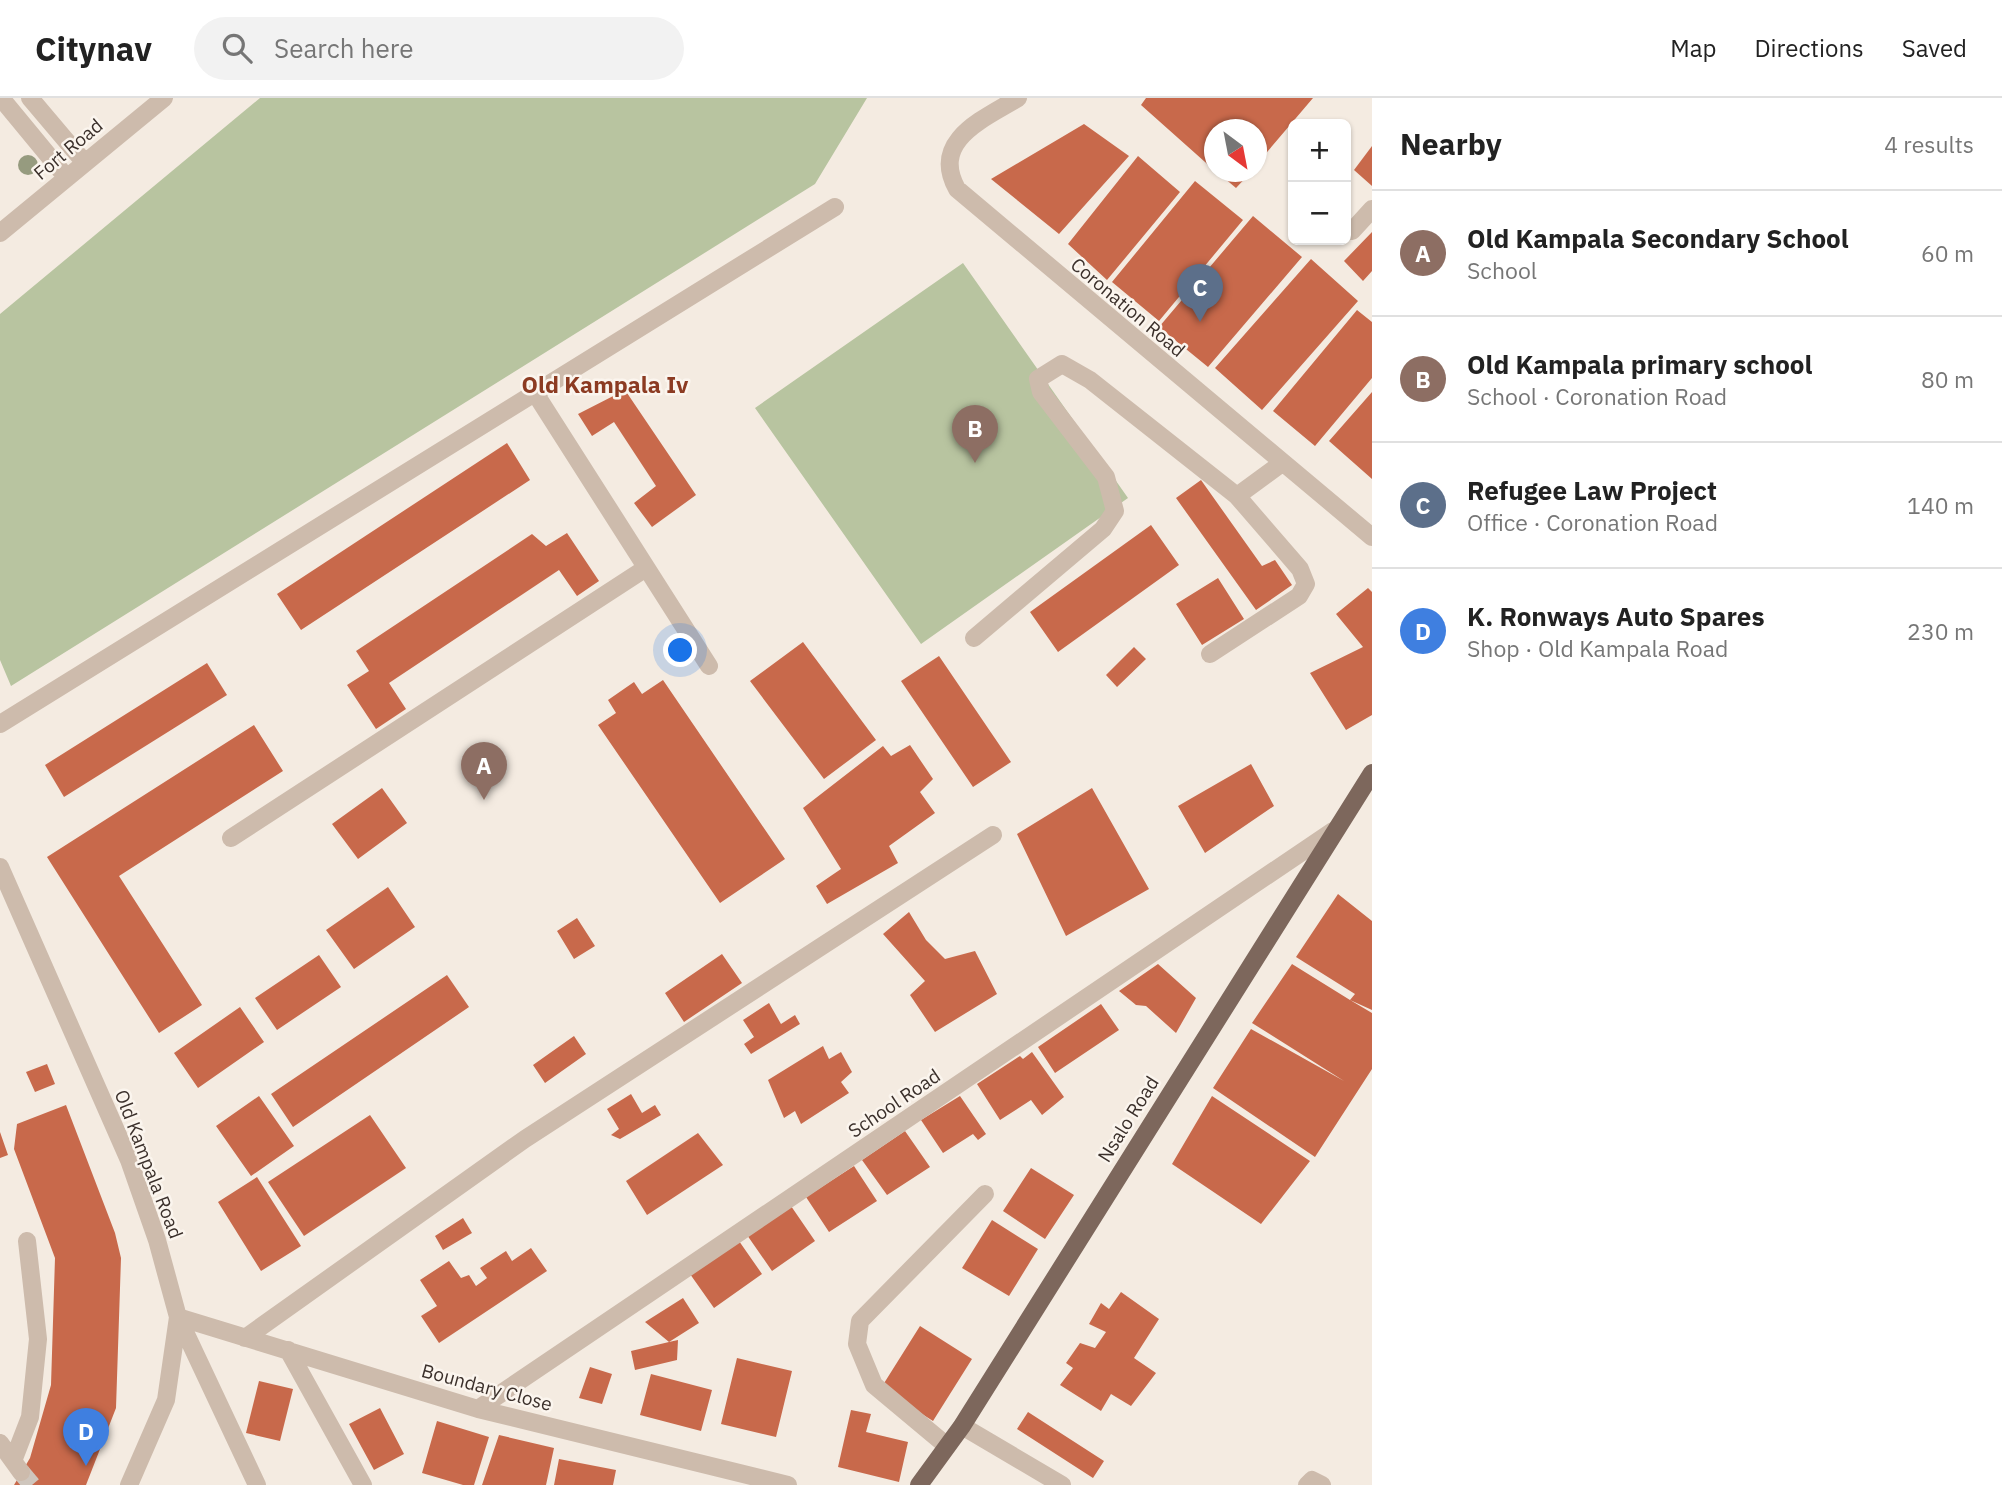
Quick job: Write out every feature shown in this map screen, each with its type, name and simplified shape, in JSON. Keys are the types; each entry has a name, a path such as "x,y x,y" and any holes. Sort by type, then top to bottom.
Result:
{"main road":[{"name":"Nsalo Road","path":"919,1485 962,1426 1333,831 1372,774"}],"street":[{"path":"1,98 67,178"},
{"path":"30,98 85,163"},
{"name":"Fort Road","path":"0,233 164,98"},
{"name":"Coronation Road","path":"1018,98 958,139 950,156 948,173 957,188 1372,537"},
{"path":"0,724 835,208"},
{"path":"1352,231 1372,209"},
{"path":"974,638 1103,529 1115,511 1106,477 1041,392 1038,379 1062,364 1090,380 1237,496 1300,569 1306,584 1299,596 1210,654"},
{"path":"535,393 709,666"},
{"path":"1237,496 1282,463"},
{"path":"231,838 646,568"},
{"name":"School Road","path":"478,1409 1333,831"},
{"path":"245,1338 525,1139 993,835"},
{"name":"Old Kampala Road","path":"0,867 129,1160 157,1240 178,1317 166,1400 129,1485"},
{"path":"947,1446 874,1385 857,1344 860,1321 985,1194"},
{"path":"0,1443 18,1466 30,1417 38,1339 27,1241"},
{"path":"178,1317 257,1485"},
{"name":"Boundary Close","path":"178,1317 478,1409 788,1485"},
{"path":"288,1350 363,1485"},
{"path":"962,1426 1062,1485"},
{"path":"1307,1485 1312,1480 1322,1485"}],"green space":[{"path":"260,98 867,98 815,184 11,686 0,660 0,314"},
{"path":"963,263 1128,498 921,644 755,408"}],"building":[{"path":"1146,98 1313,98 1295,119 1288,119 1288,127 1267,152 1267,119 1204,119 1204,161 1141,105"},
{"path":"1084,124 1129,156 1059,234 991,179"},
{"path":"1372,146 1372,186 1354,170"},
{"path":"1138,156 1180,192 1107,280 1068,244"},
{"path":"1195,181 1243,220 1159,321 1112,282"},
{"path":"1229,182 1242,182 1236,188"},
{"path":"1253,216 1302,257 1208,367 1159,327"},
{"path":"1372,232 1372,271 1363,281 1344,261"},
{"path":"1311,259 1358,301 1262,410 1215,368"},
{"path":"1357,310 1372,322 1372,378 1315,446 1273,411"},
{"path":"625,390 696,495 652,527 634,503 656,486 614,422 592,436 578,414"},
{"path":"1372,392 1372,479 1329,441"},
{"path":"507,443 530,480 301,630 277,594"},
{"path":"1201,480 1262,566 1275,560 1292,585 1256,610 1176,498"},
{"path":"1151,525 1179,565 1058,652 1030,612"},
{"path":"567,533 599,581 577,596 559,570 389,683 406,709 376,729 347,685 369,671 356,651 532,534 546,546"},
{"path":"1218,578 1244,619 1202,645 1176,604"},
{"path":"1368,588 1372,592 1372,715 1346,730 1310,673 1363,647 1336,614"},
{"path":"803,642 876,740 824,779 750,681"},
{"path":"1134,647 1146,659 1117,687 1106,675"},
{"path":"939,656 1011,762 973,787 901,681"},
{"path":"207,663 227,695 64,797 45,765"},
{"path":"663,680 785,859 720,903 598,725 616,713 608,700 634,682 642,694"},
{"path":"254,725 283,771 119,876 202,1005 159,1033 47,857"},
{"path":"910,745 933,779 920,792 935,813 889,846 898,863 827,904 816,886 841,869 803,808 883,746 891,756"},
{"path":"1251,764 1274,806 1205,853 1178,806"},
{"path":"382,788 407,823 358,859 332,824"},
{"path":"1092,788 1149,889 1066,936 1017,834"},
{"path":"388,887 415,927 354,969 326,930"},
{"path":"1338,894 1372,921 1372,1010 1350,1000 1355,994 1296,957"},
{"path":"909,912 926,940 945,959 975,951 997,994 935,1032 910,995 925,981 883,934"},
{"path":"577,918 595,946 574,959 557,931"},
{"path":"722,954 742,983 684,1022 665,993"},
{"path":"319,955 341,987 277,1030 255,998"},
{"path":"1158,964 1196,998 1176,1033 1146,1006 1136,1005 1119,991"},
{"path":"1292,964 1372,1013 1372,1069 1315,1157 1213,1088 1251,1029 1344,1081 1252,1023"},
{"path":"447,975 469,1007 293,1127 271,1094"},
{"path":"769,1003 781,1024 795,1015 800,1024 751,1054 744,1044 754,1037 743,1020"},
{"path":"1101,1004 1119,1030 1055,1073 1038,1047"},
{"path":"240,1007 264,1042 198,1088 174,1053"},
{"path":"574,1036 586,1054 545,1083 533,1065"},
{"path":"823,1046 829,1059 841,1052 852,1072 841,1082 849,1093 801,1124 795,1111 784,1118 768,1080"},
{"path":"1032,1052 1064,1097 1042,1115 1031,1100 1000,1120 977,1084 1020,1056 1023,1059"},
{"path":"47,1064 55,1084 35,1092 26,1072"},
{"path":"631,1094 642,1113 655,1105 661,1115 620,1139 611,1135 619,1129 607,1109"},
{"path":"259,1096 294,1146 251,1176 216,1126"},
{"path":"960,1096 986,1134 978,1140 973,1134 943,1153 921,1120"},
{"path":"1212,1096 1310,1161 1261,1224 1172,1164"},
{"path":"66,1105 115,1233 121,1258 116,1408 86,1485 14,1485 30,1458 51,1385 55,1258 14,1149 17,1124"},
{"path":"370,1115 406,1168 304,1236 268,1182"},
{"path":"905,1131 930,1167 887,1195 862,1160"},
{"path":"0,1132 8,1155 0,1158"},
{"path":"698,1133 723,1165 647,1215 626,1181"},
{"path":"854,1166 877,1201 829,1232 806,1197"},
{"path":"1031,1168 1074,1195 1045,1239 1003,1211"},
{"path":"257,1177 301,1246 261,1271 218,1202"},
{"path":"791,1206 815,1241 772,1271 747,1235"},
{"path":"463,1218 472,1233 443,1250 435,1236"},
{"path":"992,1220 1038,1249 1009,1296 962,1268"},
{"path":"739,1241 762,1274 714,1308 690,1274"},
{"path":"531,1248 547,1271 439,1343 421,1316 437,1306 420,1280 449,1261 461,1278 469,1275 476,1286 487,1278 480,1268 506,1251 512,1261"},
{"path":"1121,1292 1159,1319 1134,1358 1156,1373 1131,1406 1111,1394 1101,1411 1060,1385 1073,1368 1066,1363 1080,1343 1095,1348 1106,1332 1089,1324 1101,1303 1109,1309"},
{"path":"683,1298 699,1323 669,1342 645,1322"},
{"path":"920,1326 972,1359 933,1421 881,1388"},
{"path":"678,1340 677,1360 635,1370 631,1351"},
{"path":"737,1358 792,1371 776,1437 721,1424"},
{"path":"590,1367 612,1374 602,1404 579,1398"},
{"path":"651,1374 712,1390 701,1431 640,1415"},
{"path":"259,1381 293,1389 280,1441 246,1433"},
{"path":"380,1408 404,1454 374,1470 349,1424"},
{"path":"851,1410 871,1414 866,1432 908,1442 899,1482 838,1467"},
{"path":"1028,1412 1104,1461 1093,1478 1017,1429"},
{"path":"437,1421 489,1437 474,1485 463,1485 422,1473"},
{"path":"499,1435 554,1448 546,1485 482,1485"},
{"path":"559,1459 616,1470 613,1485 554,1485"}],"tunnel":[{"path":"21,1472 32,1485"}],"place":[{"name":"Refugee Law Project","path":"1200,322"},
{"name":"Old Kampala primary school","path":"975,463"},
{"name":"Old Kampala Secondary School","path":"484,800"},
{"name":"K. Ronways Auto Spares","path":"86,1466"}],"district":[{"name":"Old Kampala Iv","path":"605,384"}]}
